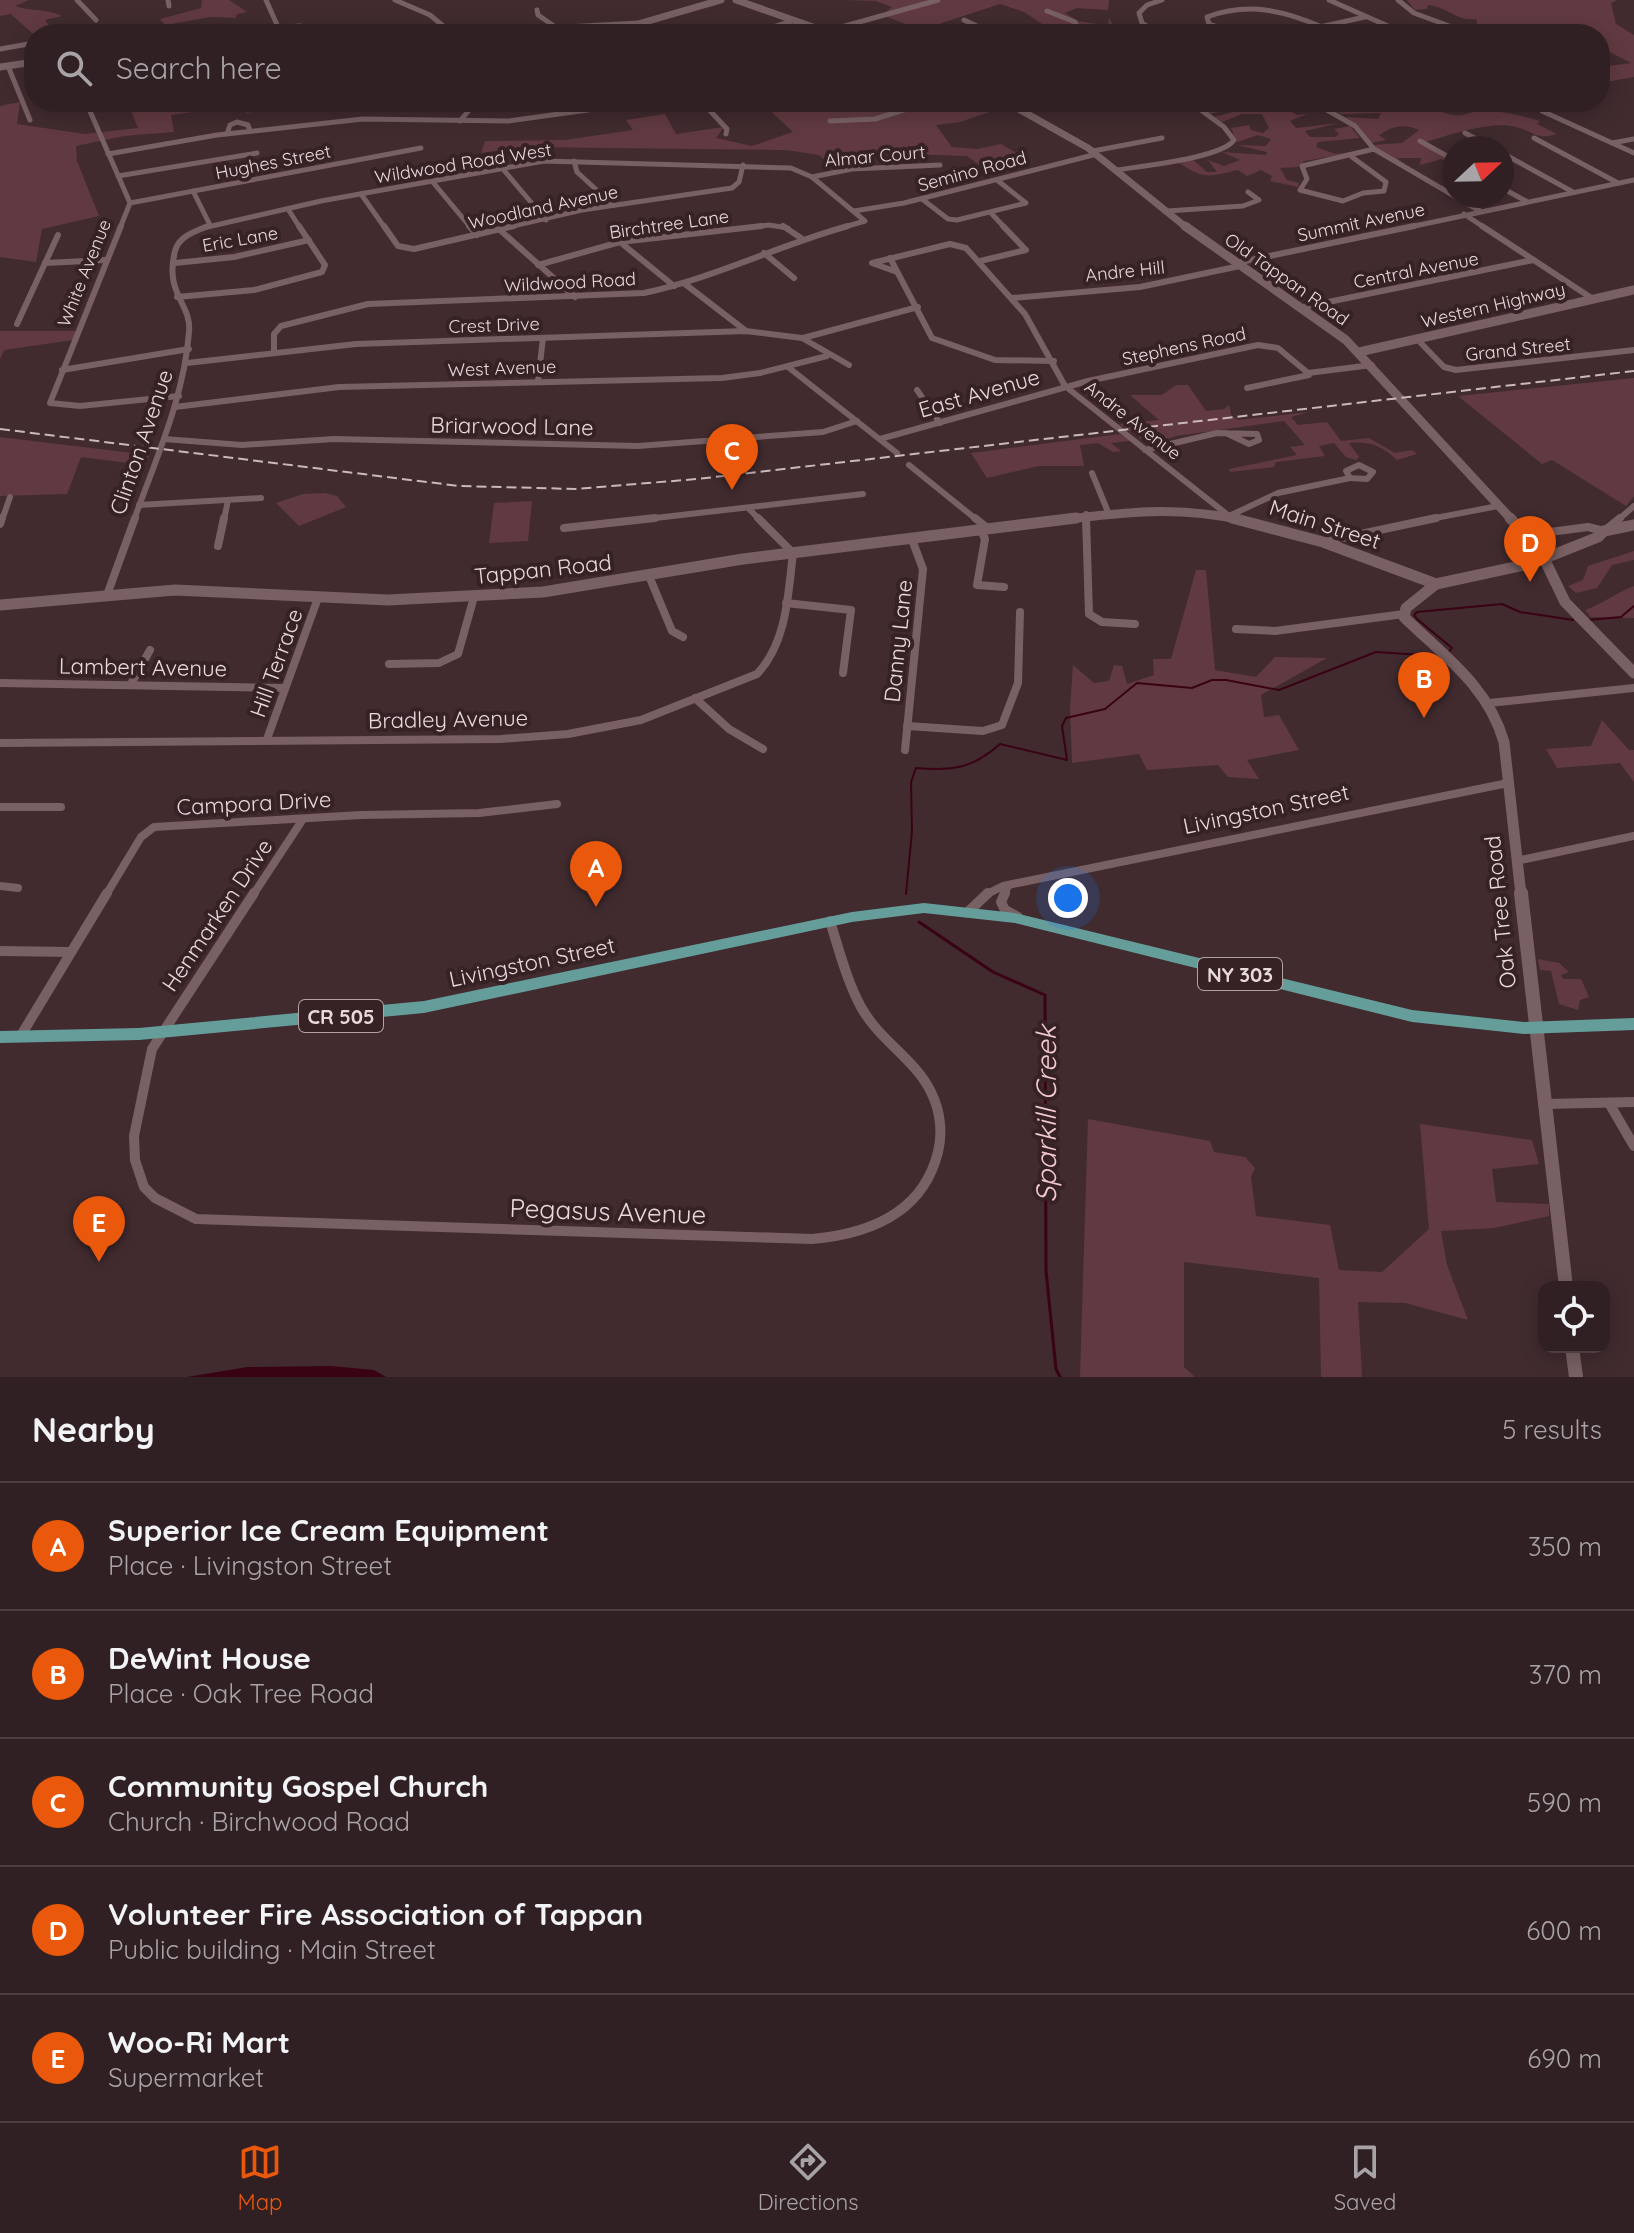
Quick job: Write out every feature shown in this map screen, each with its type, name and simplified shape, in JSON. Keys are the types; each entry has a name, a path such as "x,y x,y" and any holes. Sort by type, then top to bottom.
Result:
{"main road":[{"name":"Livingston Street","path":"0,1037 160,1032 432,1006 830,921 908,909 969,911 1067,931"},
{"name":"NY 303","path":"1067,931 1399,1013 1536,1029 1634,1024"}],"street":[{"path":"77,0 97,17 96,20"},
{"path":"266,0 277,24"},
{"path":"395,0 434,17 442,24"},
{"path":"628,24 646,23 721,0"},
{"path":"736,0 806,24"},
{"path":"859,24 938,0"},
{"path":"1147,0 1154,2"},
{"path":"1146,24 1138,18 1142,8 1162,0"},
{"path":"1329,0 1384,24"},
{"path":"1398,0 1414,13 1444,24"},
{"path":"1209,24 1207,17 1250,3 1265,3 1315,24"},
{"path":"537,10 538,15 551,24"},
{"path":"1047,11 1065,16 1077,24"},
{"path":"1334,24 1366,16"},
{"path":"782,24 795,20"},
{"path":"964,20 973,24"},
{"path":"0,49 24,45"},
{"path":"24,64 4,67 24,108"},
{"path":"26,112 30,120"},
{"name":"White Avenue","path":"90,112 130,203 49,401 61,406 179,396"},
{"path":"460,121 468,112"},
{"path":"108,154 227,134 372,118 524,120 578,112"},
{"path":"711,112 727,129 726,134"},
{"path":"830,121 875,119 897,112"},
{"name":"Old Tappan Road","path":"1024,112 1095,153 1167,211 1238,264 1304,307 1359,352 1527,535 1546,558 1556,588 1634,673"},
{"path":"1117,170 1209,153 1231,145 1234,140 1225,127 1204,112"},
{"path":"1330,112 1355,126 1374,149 1480,211"},
{"path":"1544,112 1634,153"},
{"path":"227,134 230,125 237,122 248,125 250,131"},
{"path":"1465,133 1471,136"},
{"name":"Semino Road","path":"854,211 922,199 1162,138"},
{"path":"1534,138 1618,183"},
{"path":"1611,143 1634,139"},
{"path":"1420,141 1442,153"},
{"name":"Hughes Street","path":"130,203 421,148"},
{"path":"1352,157 1382,177 1386,182 1384,191 1363,193 1343,201 1300,190 1307,179 1302,166 1352,157 1374,149"},
{"path":"118,176 257,153"},
{"path":"1514,160 1573,192"},
{"name":"Wildwood Road West","path":"210,225 544,161 791,168 812,177 854,211"},
{"path":"574,161 577,172 613,205"},
{"name":"Woodland Avenue","path":"361,194 400,248 419,248 613,205 732,188 739,182 743,165"},
{"name":"Almar Court","path":"812,177 852,169 940,165"},
{"path":"502,168 546,220"},
{"path":"922,199 948,219 991,213 1026,203 997,180"},
{"path":"432,181 477,235"},
{"name":"Summit Avenue","path":"1238,264 1464,214 1633,181"},
{"path":"175,263 178,243 210,225 193,191"},
{"path":"1167,211 1200,206 1249,207 1259,200 1248,192"},
{"path":"1514,195 1527,202"},
{"path":"177,297 254,290 319,274 325,265 288,209"},
{"name":"Wildwood Road","path":"274,352 274,334 281,326 362,305 634,294 685,284 801,238 865,223 854,211"},
{"path":"897,272 873,266 874,262 950,244 963,246 980,261 1026,250 991,213"},
{"path":"1464,214 1593,299"},
{"name":"Birchtree Lane","path":"538,265 620,242 775,225 786,226 801,238"},
{"path":"500,230 575,297"},
{"path":"17,324 58,235"},
{"name":"Eric Lane","path":"175,263 234,257 309,240"},
{"path":"620,242 674,286"},
{"path":"764,253 794,278"},
{"path":"890,258 918,307 929,335 941,343 1003,361 1054,361"},
{"path":"45,263 106,260"},
{"name":"Central Avenue","path":"1304,307 1533,260"},
{"name":"Andre Avenue","path":"980,261 1012,298 1054,361 1065,386 1229,516"},
{"name":"Clinton Avenue","path":"107,595 179,396 187,363 190,327 171,283 175,263"},
{"name":"Andre Hill","path":"1012,298 1140,287 1238,264"},
{"path":"685,284 746,331"},
{"name":"Western Highway","path":"1359,352 1634,290"},
{"path":"802,338 918,307"},
{"name":"Crest Drive","path":"187,363 356,344 746,331 802,338"},
{"path":"538,381 543,338"},
{"path":"802,338 827,356 849,365"},
{"name":"Grand Street","path":"1417,339 1444,367 1456,370 1634,350"},
{"name":"Stephens Road","path":"1088,381 1264,344 1278,348 1303,371 1315,373"},
{"path":"62,370 103,366 189,349"},
{"name":"West Avenue","path":"175,407 339,387 722,378 788,367 827,356"},
{"path":"1247,388 1315,373 1372,365"},
{"path":"788,367 897,453"},
{"name":"East Avenue","path":"880,439 1088,381"},
{"path":"917,390 940,423"},
{"name":"Briarwood Lane","path":"164,439 242,445 334,439 530,446 638,446 823,432 857,421"},
{"path":"1145,450 1175,441 1226,433"},
{"path":"909,465 982,527 985,539 977,585 1004,587"},
{"path":"1092,473 1108,512"},
{"path":"1229,516 1278,493 1350,478"},
{"path":"564,528 863,494"},
{"path":"0,524 10,497"},
{"path":"139,505 261,498"},
{"path":"218,546 228,500"},
{"path":"1323,542 1498,506"},
{"path":"1236,629 1275,631 1404,614 1436,584 1546,558 1598,537 1634,506"},
{"path":"749,509 793,553"},
{"name":"Main Street","path":"1086,514 1177,509 1229,516 1323,542 1436,584"},
{"path":"1086,514 1089,614 1102,622 1135,624"},
{"name":"Tappan Road","path":"0,605 189,590 318,598 474,597 543,592 793,553 1086,514"},
{"path":"1620,519 1634,523"},
{"path":"1527,535 1588,527 1604,531 1634,523"},
{"name":"Danny Lane","path":"905,750 923,569 921,556 911,537"},
{"name":"Bradley Avenue","path":"0,743 501,739 568,734 641,720 765,669 774,653 786,603 793,553"},
{"path":"649,576 672,631 683,637"},
{"path":"389,664 439,663 458,654 474,597"},
{"name":"Hill Terrace","path":"267,739 318,598"},
{"path":"786,603 851,610 843,673"},
{"path":"907,726 983,731 1002,725 1018,683 1020,612"},
{"name":"Oak Tree Road","path":"1404,614 1453,658 1489,703 1502,731 1565,1281"},
{"path":"131,684 150,650"},
{"name":"Lambert Avenue","path":"0,683 285,688"},
{"path":"1489,703 1634,688"},
{"path":"695,698 729,729 763,749"},
{"name":"Livingston Street","path":"969,911 986,894 1010,885 1508,783"},
{"name":"Campora Drive","path":"145,831 161,826 479,813 557,804"},
{"path":"0,807 61,807"},
{"name":"Henmarken Drive","path":"160,1032 303,819"},
{"path":"20,1037 145,831 134,828"},
{"path":"1516,861 1634,836"},
{"path":"1010,885 1001,902 1005,910 1022,920"},
{"path":"0,886 18,888"},
{"name":"Pegasus Avenue","path":"160,1032 152,1049 134,1136 135,1160 144,1187 155,1198 196,1219 769,1238 839,1237 873,1227 905,1207 935,1164 943,1133 941,1118 927,1084 875,1027 860,1003 830,921"},
{"path":"0,951 71,952"},
{"path":"1546,1104 1634,1102"},
{"path":"1609,1103 1634,1146"},
{"path":"1573,1353 1576,1377"}],"shaded area":[{"path":"0,0 29,0 15,6 62,16 45,20 48,24 24,26 11,14 0,16"},
{"path":"202,0 229,0 247,12 237,14 236,18 211,17 171,24 164,24 160,19 201,8"},
{"path":"845,0 1109,0 1108,10 1077,8 1065,13 1078,21 1096,24 1042,24 1024,12 1000,4 939,24 905,24 882,15 892,7 876,1"},
{"path":"1407,0 1617,0 1611,3 1616,24 1634,35 1634,77 1610,81 1610,66 1631,63 1610,52 1610,24 1477,24 1476,19 1463,18 1429,5 1426,9 1415,10"},
{"path":"20,102 17,124 85,134 138,128 132,112 192,112 171,115 174,132 124,136 76,146 77,161 99,216 42,229 36,262 0,257 0,106"},
{"path":"772,112 989,112 960,122 936,125 952,147 977,149 1001,144 1023,157 982,167 967,156 869,153 838,171 819,155 786,150 522,147 481,153 485,141 565,140 633,130 626,120 665,114 676,134 724,127 716,138 752,146 793,132"},
{"path":"1233,112 1307,114 1290,121 1296,128 1340,123 1305,131 1310,137 1335,137 1339,134 1334,129 1350,126 1360,138 1318,142 1316,147 1335,154 1361,151 1305,161 1297,167 1280,168 1287,180 1299,183 1298,187 1270,181 1272,176 1261,170 1247,176 1238,170 1200,174 1176,161 1191,158 1207,172 1217,172 1208,160 1224,166 1240,160 1222,152 1266,155 1267,152 1237,145 1266,146 1271,139 1258,135 1237,142 1231,128 1249,125 1251,130 1263,133 1269,128 1262,114 1242,114 1222,122 1214,117"},
{"path":"1338,112 1442,112 1460,115 1499,112 1540,121 1537,124 1557,134 1539,136 1506,125 1469,130 1423,143 1442,155 1442,159 1420,165 1421,158 1397,158 1404,164 1371,145 1402,143 1419,130 1403,126 1394,128 1379,135 1386,140 1371,143 1346,117 1378,119 1381,113"},
{"path":"0,331 78,331 73,340 4,350 0,359"},
{"path":"1634,378 1634,496 1626,506 1552,460 1542,464 1458,396"},
{"path":"1176,385 1188,385 1206,411 1224,409 1229,405 1231,415 1238,420 1309,412 1291,417 1298,425 1327,422 1341,441 1369,438 1395,453 1412,450 1417,454 1397,460 1375,446 1349,443 1359,457 1356,460 1346,457 1334,443 1319,446 1325,456 1230,472 1229,469 1297,455 1290,447 1305,445 1284,421 1176,436 1150,445 1119,424 1159,420 1130,395 1162,395"},
{"path":"1120,434 1130,441 1111,443 1121,451 1113,452 1098,443 1080,445 1084,466 1039,466 987,478 971,453"},
{"path":"0,437 149,455 145,465 81,457 67,494 0,496"},
{"path":"303,494 337,496 346,507 299,526 276,503"},
{"path":"532,501 528,541 489,543 494,503"},
{"path":"1634,551 1634,560 1612,565 1597,588 1576,593 1568,586 1583,580 1588,566"},
{"path":"1196,570 1206,570 1215,670 1256,677 1275,657 1327,658 1261,695 1264,717 1279,715 1299,750 1247,760 1259,779 1228,777 1218,765 1147,770 1139,754 1072,763 1070,709 1073,665 1094,683 1109,681 1114,665 1122,666 1127,684 1154,675 1153,659 1171,659"},
{"path":"1634,586 1634,618 1591,617 1585,610 1598,605"},
{"path":"1602,720 1629,750 1634,750 1634,782 1620,763 1557,768 1546,749 1591,746"},
{"path":"1538,959 1559,963 1569,972 1561,975 1563,979 1581,979 1589,997 1580,1000 1578,1010 1559,1004 1551,971 1540,970"},
{"path":"1088,1119 1210,1141 1214,1152 1245,1157 1255,1168 1251,1177 1256,1216 1330,1225 1339,1270 1382,1272 1429,1229 1420,1124 1532,1140 1539,1164 1492,1169 1496,1202 1549,1204 1549,1216 1494,1228 1441,1231 1447,1265 1468,1320 1405,1303 1358,1302 1362,1377 1321,1377 1319,1278 1184,1262 1184,1367 1195,1377 1080,1377"},
{"path":"331,1366 374,1370 386,1377 187,1377 247,1367"}],"waterway":[{"name":"Sparkill Creek","path":"1448,653 1452,648 1417,619 1414,615 1417,612 1502,604 1520,612 1573,620"},
{"name":"Sparkill Creek","path":"1588,620 1621,617 1634,606"},
{"name":"Sparkill Creek","path":"906,894 912,831 911,782 916,768 961,766 980,759 1000,744 1067,760 1062,726 1066,718 1105,709 1137,683 1192,688 1212,680 1226,680 1279,690 1376,652 1438,656"},
{"name":"Sparkill Creek","path":"919,922 993,972 1045,995 1046,1271 1056,1369 1060,1377"}],"railway":[{"path":"0,429 459,486 576,489 697,479 1634,371"}],"place":[{"name":"Community Gospel Church","path":"732,490"},
{"name":"Volunteer Fire Association of Tappan","path":"1530,582"},
{"name":"DeWint House","path":"1424,718"},
{"name":"Superior Ice Cream Equipment","path":"596,907"},
{"name":"Woo-Ri Mart","path":"99,1262"}]}
